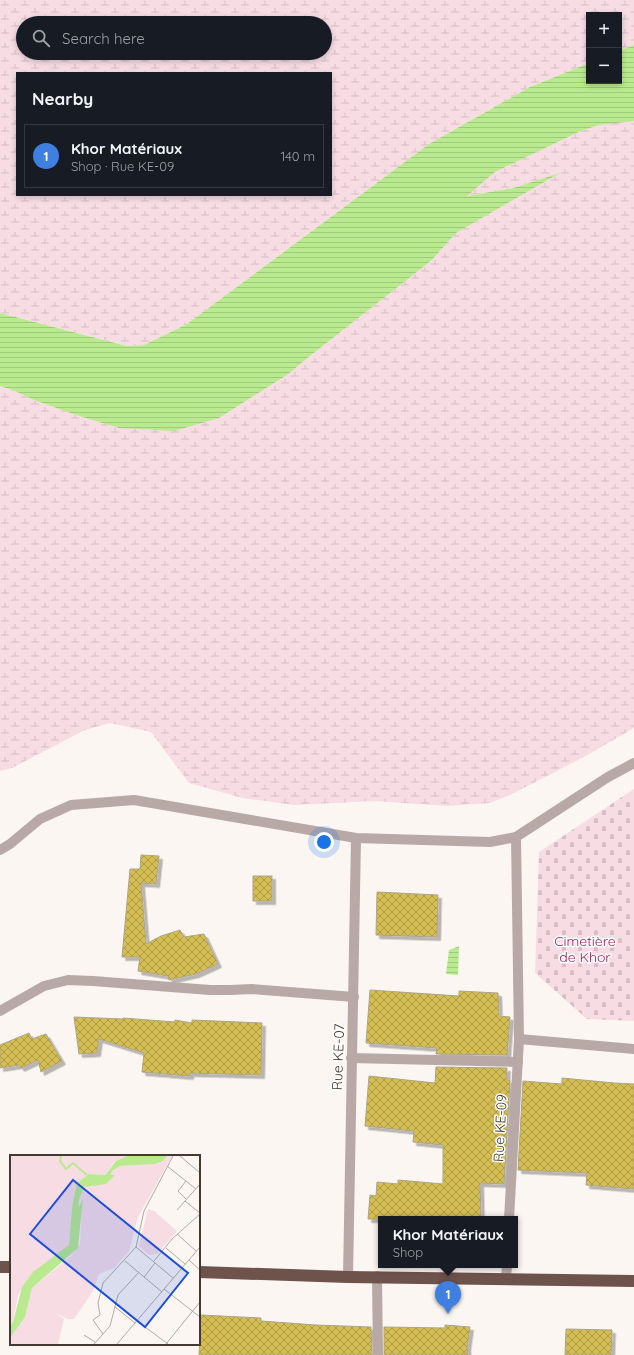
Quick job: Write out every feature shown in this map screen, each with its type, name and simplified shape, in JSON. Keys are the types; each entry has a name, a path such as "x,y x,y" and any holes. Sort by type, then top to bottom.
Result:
{"highway":[{"path":"200,1272 348,1277 377,1276 634,1280"}],"street":[{"path":"0,850 10,844 40,818 71,805 134,800 356,838 490,842 516,837 634,762"},
{"name":"Rue KE-09","path":"510,1216 519,1039 516,837"},
{"name":"Rue KE-07","path":"348,1277 356,838"},
{"path":"0,1011 44,986 68,980 93,980 217,990 252,989 354,997"},
{"path":"519,1039 634,1049"},
{"path":"351,1058 518,1062"},
{"path":"506,1278 507,1268"},
{"path":"377,1276 378,1355"}],"green space":[{"path":"0,0 634,0 634,45 622,50 622,12 586,12 586,64 530,87 429,144 187,324 144,345 128,346 0,313"},
{"path":"634,121 634,728 584,757 510,795 490,803 448,806 374,801 294,805 242,798 189,783 151,732 110,723 85,730 12,768 0,771 0,386 79,416 119,428 219,418 287,375 432,260 456,233 558,174 513,188 466,196 495,172 581,131 599,125"},
{"name":"Cimetière de Khor","path":"634,789 634,1021 587,1019 535,973 539,852"}],"shaded area":[{"path":"634,45 634,121 599,125 581,131 495,172 467,196 513,188 560,173 456,233 432,260 287,375 219,418 174,431 119,428 79,416 0,386 0,313 127,346 144,345 187,324 429,144 530,87 586,64 586,84 622,84 622,50"},
{"path":"459,946 458,975 446,974 449,950"}],"building":[{"path":"141,855 159,856 156,884 141,883 146,944 161,936 180,930 184,937 204,934 218,964 196,974 169,980 168,976 138,971 140,957 122,957 130,869 140,869"},
{"path":"253,876 272,876 272,901 253,901"},
{"path":"377,892 438,895 437,937 376,935"},
{"path":"370,990 459,996 459,991 498,993 499,1016 510,1017 507,1055 436,1054 437,1048 366,1043"},
{"path":"74,1017 123,1018 175,1022 175,1020 192,1023 192,1020 262,1023 261,1075 190,1073 190,1076 142,1072 144,1053 99,1039 97,1053 79,1054"},
{"path":"29,1033 32,1039 46,1034 62,1061 41,1072 38,1060 21,1068 19,1065 0,1068 0,1045"},
{"path":"436,1067 507,1068 506,1080 510,1080 504,1184 480,1183 481,1216 378,1216 378,1219 368,1219 370,1195 376,1196 377,1182 398,1184 398,1180 443,1184 443,1145 413,1142 414,1131 365,1126 369,1076 435,1083"},
{"path":"562,1078 634,1084 634,1189 586,1185 587,1173 518,1170 523,1081 562,1084"},
{"path":"201,1315 261,1318 261,1321 316,1325 371,1327 372,1355 199,1355"},
{"path":"445,1325 470,1327 467,1348 468,1355 384,1355 384,1327 445,1328"},
{"path":"566,1329 612,1330 611,1355 565,1355"}],"place":[{"name":"Khor Matériaux","path":"448,1314"}]}
